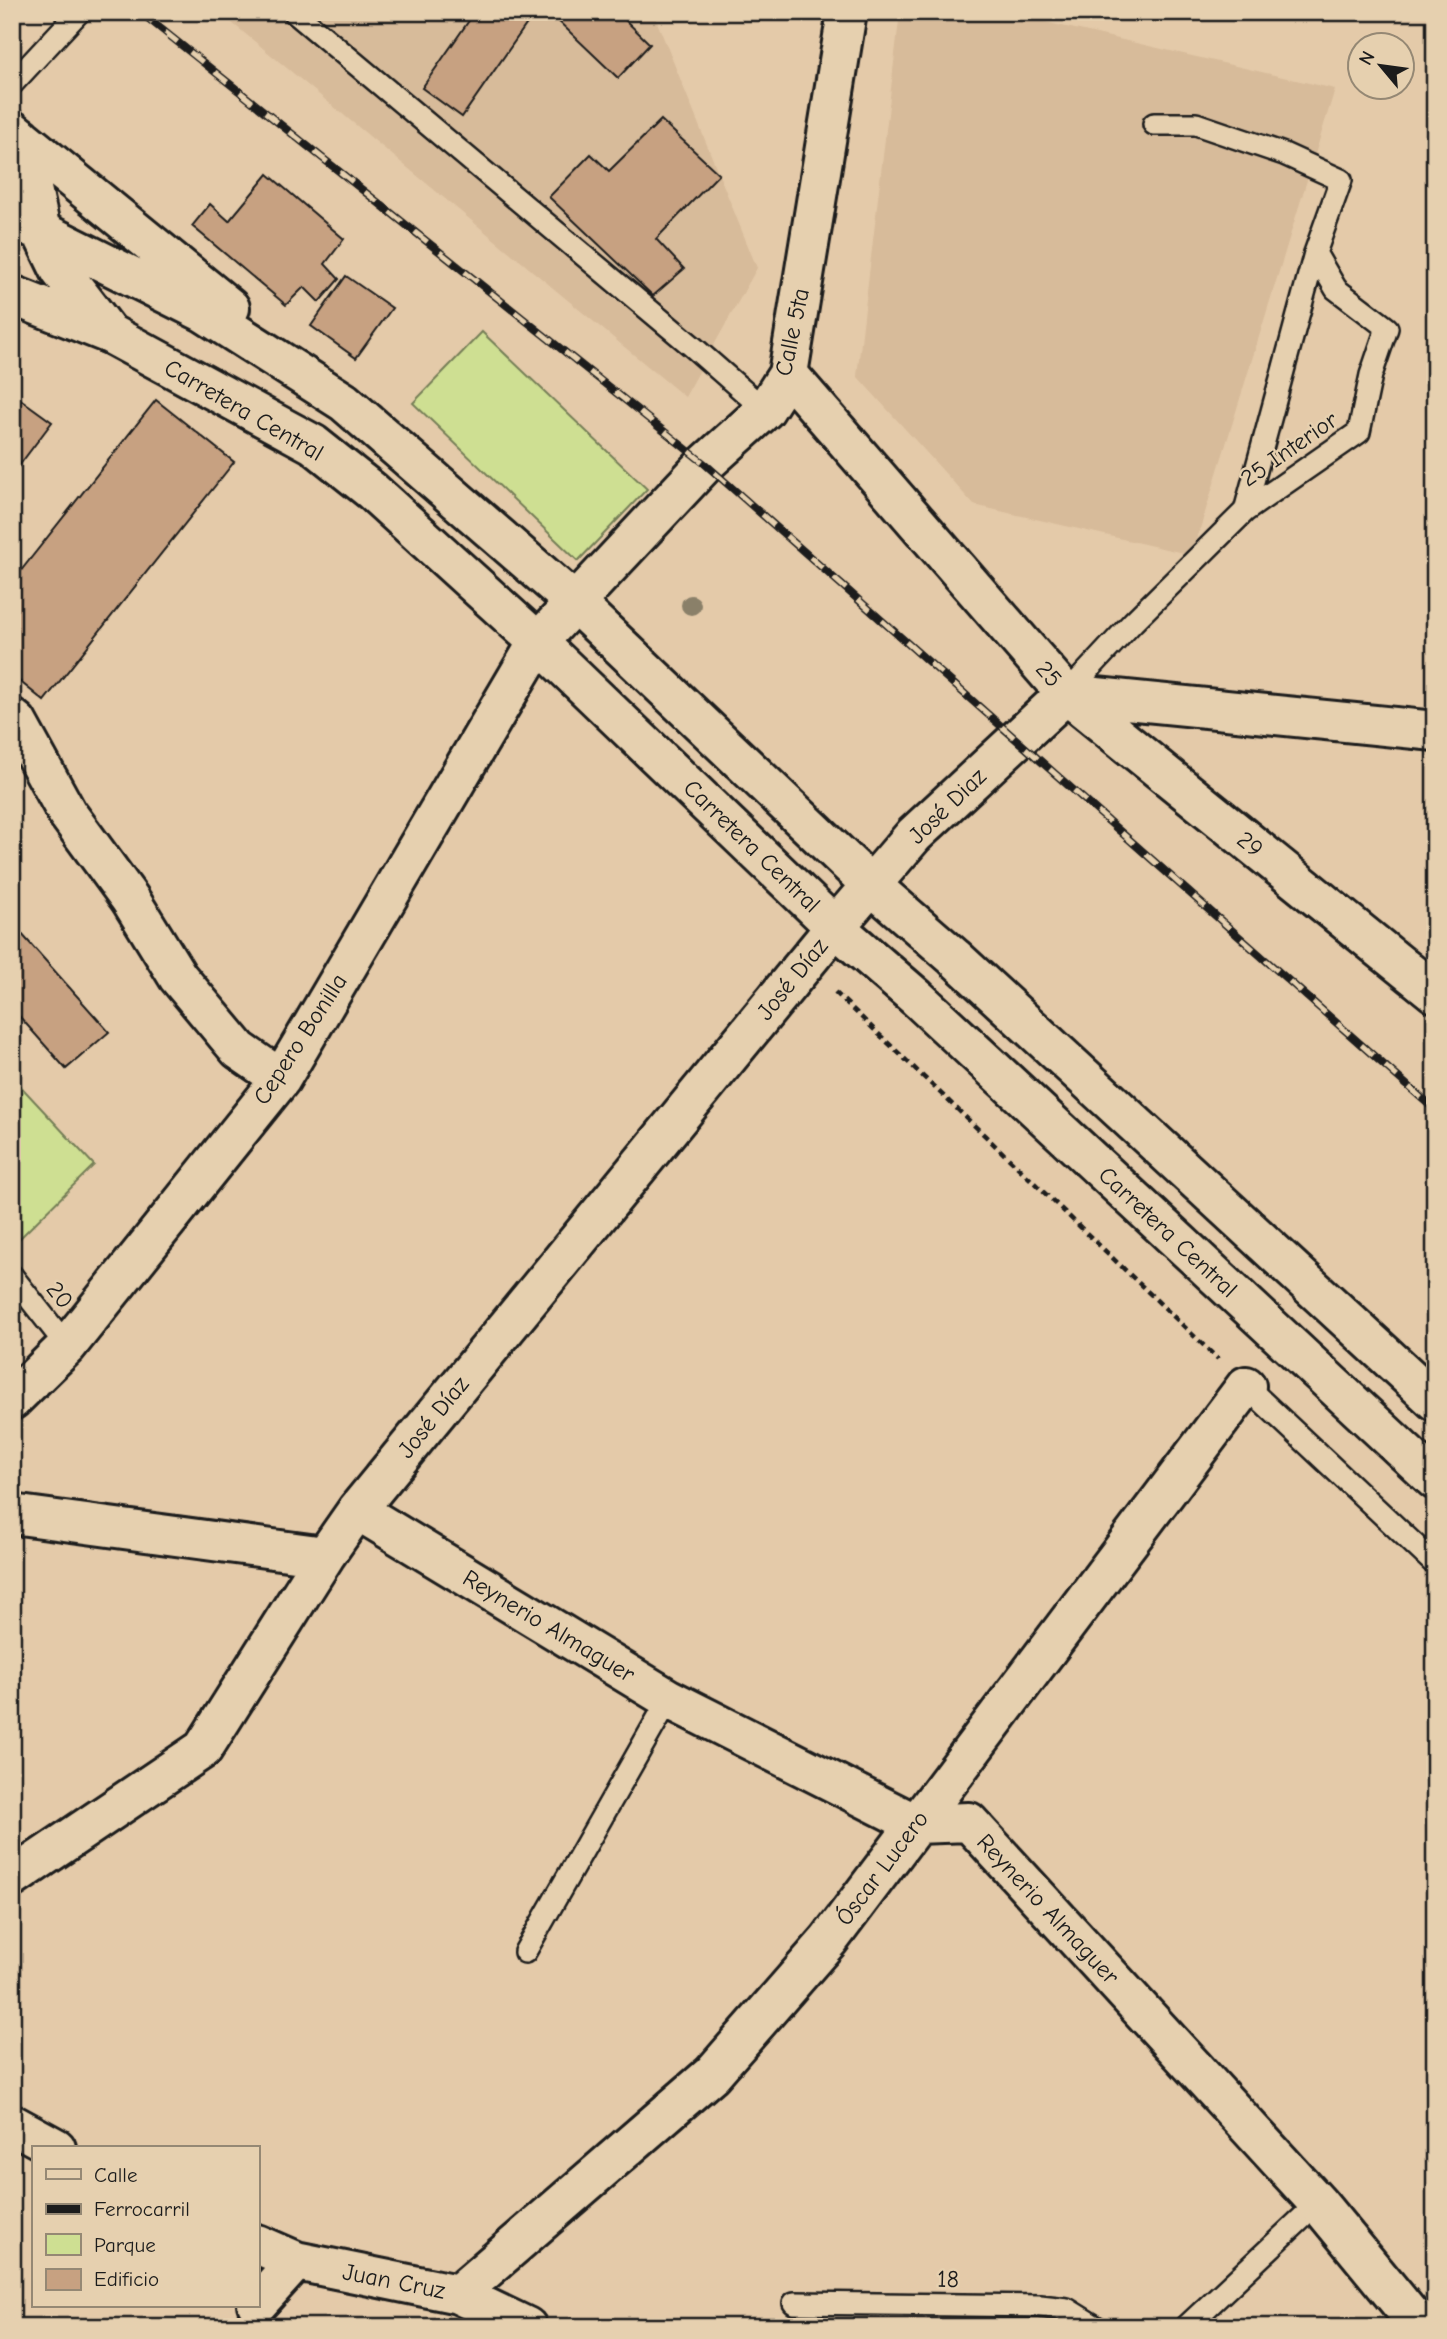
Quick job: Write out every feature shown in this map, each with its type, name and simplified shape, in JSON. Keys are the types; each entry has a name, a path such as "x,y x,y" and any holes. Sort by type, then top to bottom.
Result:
{"street":[{"name":"Calle 5ta","path":"538,642 705,464 765,410 788,374 847,12"},
{"path":"17,134 27,226 110,334"},
{"path":"17,134 344,402 574,602 871,886 954,957 1435,1401"},
{"path":"27,226 203,312 344,402"},
{"name":"Carretera Central","path":"12,295 110,334 313,444 372,491 538,642 835,926 917,998 1435,1480"},
{"name":"25","path":"788,374 1066,694 1435,731"},
{"name":"Cepero Bonilla","path":"12,1401 67,1346 281,1079 538,642"},
{"name":"José Diaz","path":"835,926 914,835 1066,694"},
{"name":"29","path":"1066,694 1435,993"},
{"path":"12,718 17,722 67,813 130,899 178,977 240,1049 281,1079"},
{"name":"José Díaz","path":"12,1878 203,1749 357,1510 835,926"},
{"name":"Óscar Lucero","path":"458,2294 712,2074 829,1940 1246,1386"},
{"name":"Reynerio Almaguer","path":"357,1510 669,1699 916,1824 969,1822 1318,2203 1420,2327"},
{"path":"12,1514 325,1556"},
{"path":"12,2124 52,2146"},
{"name":"Juan Cruz","path":"259,2246 296,2261 458,2294 527,2327"},
{"path":"259,2303 296,2261"},
{"path":"237,2327 254,2308"}],"lane":[{"path":"12,83 79,12"},
{"path":"293,12 765,410"},
{"name":"25 Interior","path":"1154,124 1196,124 1284,154 1341,180 1315,253 1245,511"},
{"name":"25 Interior","path":"1066,694 1141,614 1245,511 1359,432 1371,375 1387,328 1336,289 1315,253"},
{"name":"20","path":"12,1276 67,1346"},
{"path":"1246,1386 1435,1564"},
{"path":"525,1952 669,1699"},
{"path":"1186,2327 1318,2203"},
{"name":"18","path":"794,2304 1040,2306 1067,2309 1096,2327"}],"path":[{"path":"805,964 1246,1386"}],"shaded area":[{"path":"219,12 653,12 757,268 685,397"},
{"path":"900,12 1001,12 1335,89 1192,555 974,505 857,376"}],"green space":[{"path":"482,332 647,489 578,561 413,403"},
{"path":"12,1077 94,1165 12,1246"}],"building":[{"path":"475,12 535,12 462,117 422,88"},
{"path":"558,12 617,12 650,44 618,78 554,17"},
{"path":"661,120 719,174 656,239 684,269 653,296 549,197 591,154 609,171"},
{"path":"268,174 344,239 325,264 339,279 319,302 304,287 286,305 192,226 210,204 229,221"},
{"path":"346,276 392,308 356,358 311,326"},
{"path":"12,393 52,422 12,475"},
{"path":"156,400 234,462 44,701 12,675 12,582"},
{"path":"12,923 109,1032 66,1069 12,1008"}],"railway":[{"path":"140,12 705,464 1435,1110"}]}
